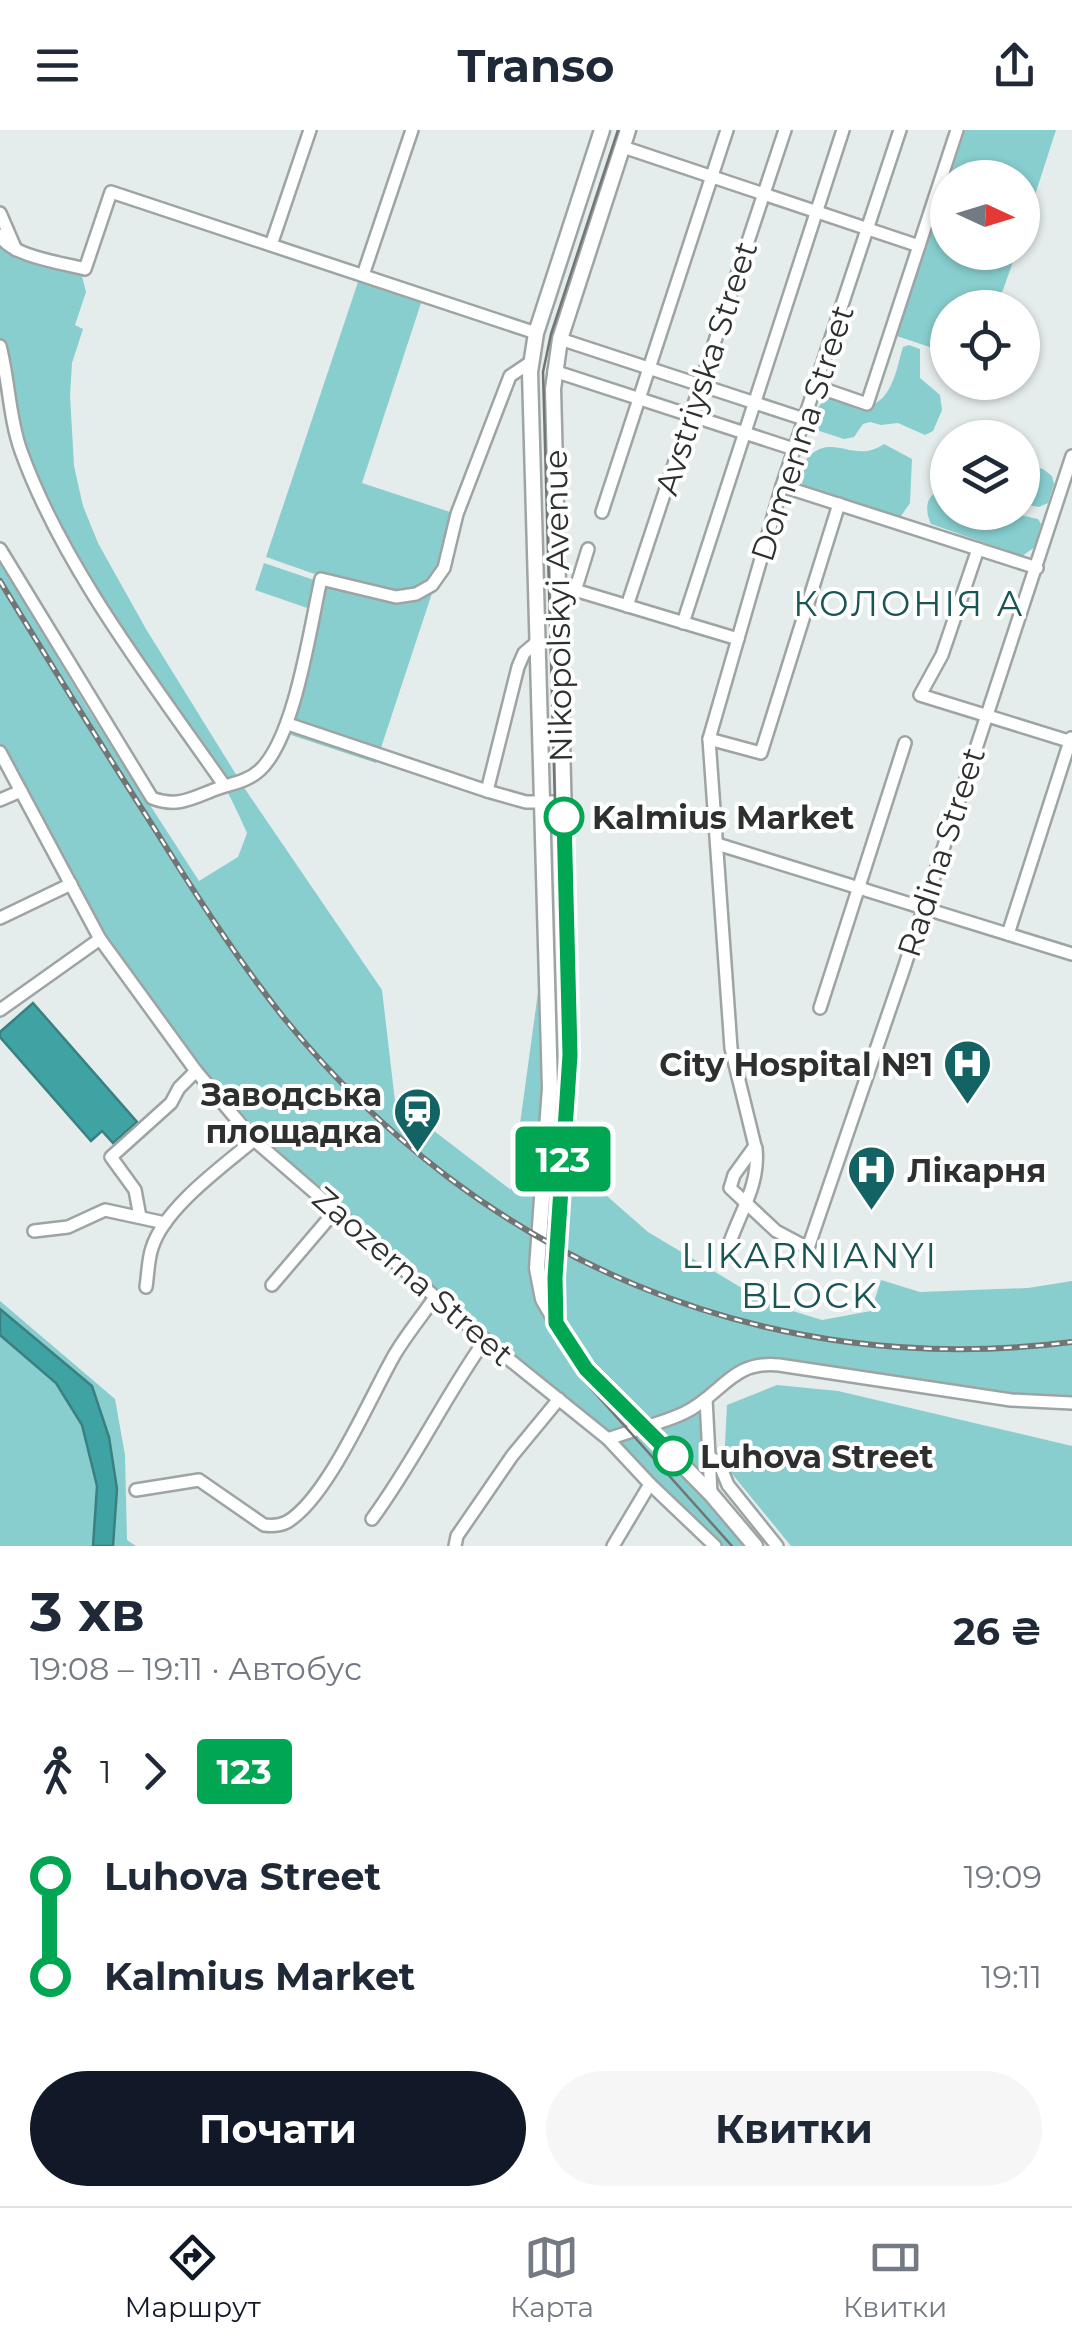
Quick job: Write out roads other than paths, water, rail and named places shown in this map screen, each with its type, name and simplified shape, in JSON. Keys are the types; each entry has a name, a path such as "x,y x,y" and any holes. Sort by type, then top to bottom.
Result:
{"main road":[{"name":"Nikopolskyi Avenue","path":"556,1323 544,1299 538,1268 550,1088 531,362 536,333 602,130"},
{"name":"Nikopolskyi Avenue","path":"556,1323 555,1278 570,1055 554,371 560,339 628,130"},
{"path":"536,578 558,585"},
{"name":"Zaozerna Street","path":"556,1323 586,1369 711,1494 755,1546"}],"street":[{"path":"271,245 310,130"},
{"path":"364,276 412,130"},
{"path":"602,512 727,130"},
{"name":"Avstriyska Street","path":"627,606 785,130"},
{"path":"683,623 843,130"},
{"name":"Domenna Street","path":"756,1146 731,1048 710,738 782,486 900,130"},
{"path":"815,386 867,404 957,130"},
{"path":"623,147 919,246"},
{"path":"0,235 16,251 86,269 111,192 536,333"},
{"path":"0,213 16,251"},
{"path":"560,339 804,418"},
{"path":"0,346 20,449 52,520 144,670 224,785"},
{"path":"0,549 152,798 168,804 184,802 224,785 239,783 261,769 288,724 320,579 396,597 416,594 432,585 444,568 457,514 510,376 531,362"},
{"path":"554,371 794,449"},
{"name":"Radina Street","path":"747,1204 776,1231 808,1248 1072,456"},
{"path":"782,486 1037,568"},
{"path":"710,738 761,753 840,504"},
{"path":"978,548 942,655 920,695 1071,740 1008,934"},
{"path":"575,590 588,549"},
{"path":"558,585 738,640"},
{"path":"487,791 518,668 524,652 537,642"},
{"path":"288,724 517,801 563,802"},
{"path":"820,1008 905,743"},
{"name":"Zaozerna Street","path":"0,752 100,939 196,1071 254,1140 485,1340 608,1438 716,1546"},
{"path":"0,800 21,791"},
{"path":"717,844 1072,954"},
{"path":"0,918 70,884"},
{"path":"0,1010 100,939"},
{"path":"140,1218 135,1190 111,1157 171,1103 196,1071"},
{"path":"146,1287 152,1246 165,1223 204,1182 254,1140"},
{"path":"747,1204 734,1193 730,1181 756,1146"},
{"path":"728,1248 758,1170 756,1146"},
{"path":"34,1230 68,1227 104,1210 165,1223"},
{"path":"272,1285 336,1210"},
{"path":"136,1490 198,1480 264,1525 288,1522 309,1503 331,1470 397,1350 436,1297"},
{"path":"372,1519 399,1482 457,1380 485,1340"},
{"path":"608,1438 679,1416 738,1372 754,1365 1012,1400 1072,1403"},
{"path":"454,1546 512,1456 559,1399"},
{"path":"706,1399 711,1494"},
{"path":"708,1456 719,1462 728,1485 777,1546"},
{"path":"613,1546 650,1484"}],"tram line":[{"path":"618,130 551,334 543,372 562,1056 548,1309 560,1346 579,1375 732,1546"}],"railway":[{"path":"0,581 186,879 267,996 361,1103 446,1176 538,1237 636,1285 739,1320 846,1342 957,1349 1072,1342"}],"place":[{"name":"Kalmius Market","path":"564,817"},
{"name":"City Hospital №1","path":"968,1106"},
{"name":"Заводська площадка","path":"417,1154"},
{"name":"Лікарня","path":"872,1212"},
{"name":"Luhova Street","path":"673,1456"}],"district":[{"name":"КОЛОНІЯ А","path":"909,603"},
{"name":"LIKARNIANYI BLOCK","path":"810,1275"}]}
